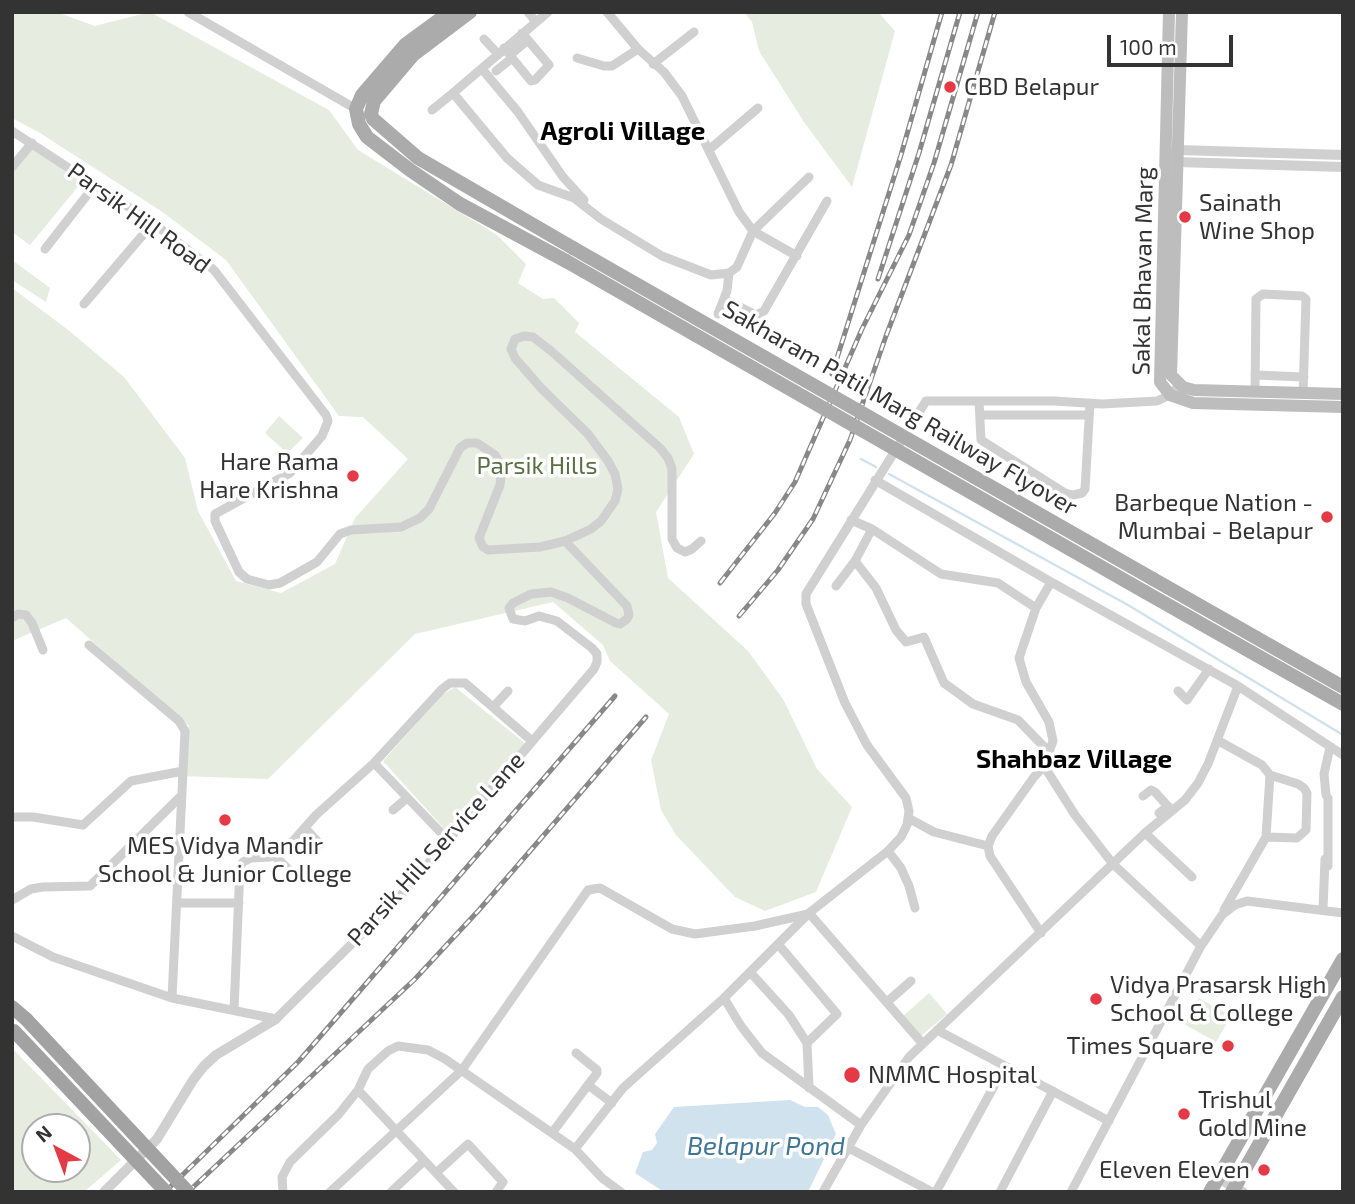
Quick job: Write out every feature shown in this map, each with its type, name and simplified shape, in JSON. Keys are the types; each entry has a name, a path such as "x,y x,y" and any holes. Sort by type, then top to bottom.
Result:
{"highway":[{"path":"12,1007 188,1192"},
{"path":"13,1030 166,1192"}],"main road":[{"path":"356,109 362,95 405,45 450,12"},
{"name":"Sakharam Patil Marg Railway Flyover","path":"470,12 413,55 371,107 370,114 377,124 418,158 569,254 1325,685"},
{"name":"Sakal Bhavan Marg","path":"1169,12 1174,156 1171,375 1180,384 1194,390 1343,394"},
{"name":"Sakal Bhavan Marg","path":"1182,12 1160,383 1170,395 1193,403 1343,407"},
{"name":"Sakharam Patil Marg Railway Flyover","path":"356,109 359,124 367,136 410,170 460,204 569,254"},
{"path":"1325,685 1343,687"},
{"path":"1325,685 1343,704"},
{"path":"1214,1188 1327,985 1341,967"},
{"path":"1236,1190 1343,996"}],"street":[{"path":"188,12 356,109"},
{"path":"528,12 536,22"},
{"path":"432,110 482,69 506,54 548,12"},
{"path":"607,12 638,49 664,72 682,96 739,212 753,231 797,256"},
{"path":"653,64 694,32"},
{"path":"484,39 506,54 531,81 549,65 525,37"},
{"path":"577,58 612,66 638,49"},
{"path":"496,71 506,54"},
{"path":"482,69 518,112 563,177 601,219"},
{"path":"453,93 507,158 538,184 574,198 601,219 662,256 711,275 729,273 737,267 753,231 809,177"},
{"path":"710,149 758,108"},
{"name":"Parsik Hill Road","path":"12,131 153,222 214,270 322,408 328,421 322,436 290,473 215,514 215,522 239,572 247,579 269,585 280,583 317,562 340,534 352,530 401,527 419,518 429,509 460,448 467,443 477,443 495,454 502,468 500,485 480,533 483,547 493,551 540,547 565,541"},
{"path":"12,167 32,143"},
{"path":"1314,166 1315,154"},
{"path":"1174,156 1343,155"},
{"path":"1174,156 1343,167"},
{"path":"45,249 95,185"},
{"path":"724,299 760,315 827,201"},
{"path":"84,304 153,222"},
{"path":"718,314 729,273"},
{"path":"1255,392 1256,299 1260,294 1276,294 1302,296 1306,299 1303,393"},
{"path":"565,541 591,529 601,521 615,500 618,489 608,461 587,434 515,358 510,349 515,340 524,336 533,337 550,351 660,448 672,469 672,539 677,548 685,552 701,541"},
{"path":"1255,375 1304,377"},
{"path":"575,1149 623,1088 724,998 809,913 888,851 901,837 907,825 906,798 867,745 845,703 806,604 806,594 926,401 1157,401 1170,395 1180,384"},
{"path":"979,401 980,438 983,442 1065,493 1073,495 1086,489 1090,403"},
{"path":"979,415 1089,415"},
{"path":"876,480 1238,686 1343,755"},
{"path":"851,520 872,529 941,573 998,583 1036,608"},
{"path":"835,586 855,561 872,529"},
{"name":"Parsik Hill Service Lane","path":"276,1019 402,894 597,662 597,654 592,648 557,621 538,616 518,621 513,619 509,608 520,598 551,592 568,598 616,624 627,619 627,606 565,541"},
{"path":"855,561 877,588 896,630 906,642 924,637 944,683 973,704 1018,720 1050,754"},
{"path":"1041,933 990,856 988,846 992,835 1044,766 1050,754 1053,741 1049,722 1026,682 1019,658 1036,608 1051,582"},
{"path":"12,618 18,614 26,615 43,650"},
{"path":"89,645 185,728 173,998"},
{"path":"1178,691 1187,700 1209,669"},
{"path":"234,1010 240,867 243,862 274,855 306,829 316,815 374,763 450,683 465,683 532,741"},
{"path":"1160,813 1185,800 1198,783 1238,686"},
{"path":"494,706 508,691"},
{"path":"1217,740 1262,765 1270,775 1298,784 1307,793 1306,830 1297,838 1266,837"},
{"path":"1328,866 1329,808 1324,774 1330,747"},
{"path":"374,763 449,841"},
{"path":"1044,766 1075,815 1113,864 1202,946"},
{"path":"12,817 33,817 83,825 131,781 183,771"},
{"path":"1071,1192 1202,946 1266,837 1270,775"},
{"path":"1143,796 1151,790 1170,809"},
{"path":"12,900 31,889 90,886 182,795"},
{"path":"393,810 407,798"},
{"path":"823,1192 861,1125 909,1057 1170,809"},
{"path":"1323,909 1325,813"},
{"path":"908,818 934,832 988,846"},
{"path":"306,829 320,844"},
{"path":"1144,833 1192,877"},
{"path":"888,851 901,867 915,908"},
{"path":"274,855 291,872"},
{"path":"330,1192 462,1070 588,890 600,888 672,929 695,934 755,926 809,913"},
{"path":"1222,915 1235,905 1247,901 1343,913"},
{"path":"177,903 239,903"},
{"path":"809,913 922,1043"},
{"path":"12,936 53,957 173,998 276,1019"},
{"path":"778,944 837,1014 807,1043"},
{"path":"750,972 789,1015 807,1043 809,1088"},
{"path":"887,1002 911,981"},
{"path":"1327,985 1343,996"},
{"path":"724,998 741,1027 762,1053 861,1125"},
{"path":"104,1192 157,1139 204,1066 216,1055 276,1019"},
{"path":"937,1030 1109,1121"},
{"path":"283,1192 282,1177 290,1162 339,1114 358,1090 368,1069 388,1051 398,1046 428,1051 462,1070 575,1149 602,1178 621,1192"},
{"path":"552,1133 597,1073 597,1069 576,1053"},
{"path":"847,1147 934,1192 1005,1066"},
{"path":"589,1085 611,1103"},
{"path":"358,1090 454,1192"},
{"path":"1000,1192 1053,1091"},
{"path":"436,1173 468,1144 503,1182 496,1192"},
{"path":"394,1191 424,1161"},
{"path":"1214,1188 1236,1190"}],"green space":[{"name":"Parsik Hills","path":"12,12 56,12 95,26 150,12 329,110 358,150 497,235 526,264 518,283 543,299 554,298 579,323 575,332 679,417 694,454 656,512 668,578 748,651 783,699 817,769 852,807 816,892 765,911 735,897 676,835 661,810 651,760 669,714 610,661 603,645 553,602 415,634 268,779 179,776 189,726 66,618 12,641 12,288 67,329 124,377 185,458 198,511 236,581 281,593 335,564 355,518 408,459 363,417 339,416 226,260 161,211 40,133 12,118"},
{"path":"744,12 878,12 895,31 852,187 804,122 759,51 752,22"},
{"path":"32,143 85,178 30,245 12,232 12,167"},
{"path":"12,260 50,288 46,302 12,280"},
{"path":"279,416 303,438 287,453 265,433"},
{"path":"455,687 526,744 448,833 383,761 443,694"},
{"path":"929,993 947,1014 921,1036 903,1016"},
{"path":"1199,998 1231,1016 1216,1042 1184,1024"},
{"path":"12,1048 75,1113 21,1113 21,1183 91,1183 91,1129 121,1160 84,1192 12,1192"}],"water":[{"name":"Belapur Pond","path":"790,1100 805,1107 818,1107 828,1115 836,1134 808,1192 664,1192 635,1173 643,1152 652,1150 657,1143 655,1134 674,1107"}],"waterway":[{"path":"861,459 876,467"},
{"path":"889,474 1128,605 1343,735"}],"railway":[{"path":"832,374 901,155 942,12"},
{"path":"878,279 919,153 960,12"},
{"path":"720,583 775,513 795,482 862,329 909,235 934,163 978,12"},
{"path":"739,616 778,570 813,519 850,440 951,165 995,12"},
{"path":"165,1192 299,1061 615,696"},
{"path":"188,1192 415,979 479,910 646,717"}],"place":[{"name":"CBD Belapur","path":"950,87"},
{"name":"Sainath Wine Shop","path":"1185,217"},
{"name":"Hare Rama Hare Krishna","path":"353,476"},
{"name":"Barbeque Nation - Mumbai - Belapur","path":"1327,517"},
{"name":"MES Vidya Mandir School & Junior College","path":"225,820"},
{"name":"Vidya Prasarsk High School & College","path":"1096,999"},
{"name":"Times Square","path":"1228,1046"},
{"name":"NMMC Hospital","path":"852,1075"},
{"name":"Trishul Gold Mine","path":"1184,1114"},
{"name":"Eleven Eleven","path":"1264,1170"}],"district":[{"name":"Agroli Village","path":"623,131"},
{"name":"Shahbaz Village","path":"1074,759"}]}
